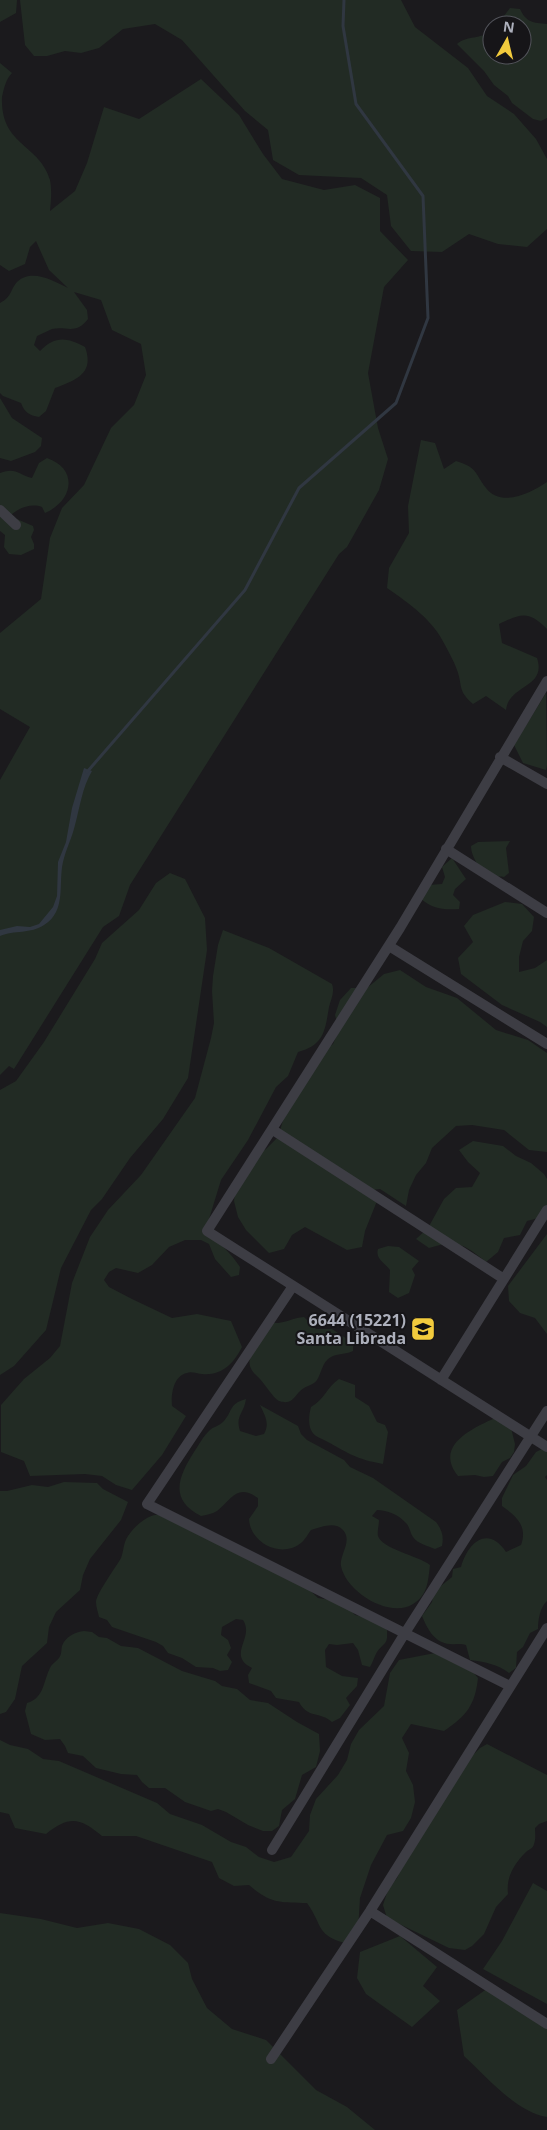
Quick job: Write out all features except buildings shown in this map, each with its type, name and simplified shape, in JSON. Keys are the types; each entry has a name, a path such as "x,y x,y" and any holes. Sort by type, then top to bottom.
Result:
{"street":[{"path":"0,510 16,525"},
{"path":"547,681 500,756 389,946 207,1231 547,1448"},
{"path":"500,756 547,784"},
{"path":"446,849 547,913"},
{"path":"389,946 547,1044"},
{"path":"273,1130 504,1279"},
{"path":"441,1380 547,1210"},
{"path":"293,1286 146,1504 510,1686"},
{"path":"272,1850 405,1633 547,1411"},
{"path":"272,2059 370,1911 547,1628"},
{"path":"370,1911 547,2024"}],"shaded area":[{"path":"0,0 17,0 16,13 0,22"},
{"path":"20,0 401,0 415,27 468,68 487,96 514,114 536,139 547,159 547,229 527,247 498,244 469,234 442,252 411,251 391,226 387,195 361,178 299,175 273,160 268,130 245,111 182,40 155,24 123,29 99,48 81,53 65,51 47,56 34,56 25,45"},
{"path":"510,8 520,9 524,15 505,15"},
{"path":"532,22 547,24 547,118 541,121 533,119 512,103 508,96 494,85 484,71 457,44 465,39 482,35 482,65 532,65"},
{"path":"0,63 12,73 4,87 2,97 3,113 7,126 45,168 51,184 50,211 75,191 87,163 104,107 139,119 201,79 239,115 263,154 282,179 324,190 355,185 380,198 380,231 408,260 384,287 368,373 378,428 388,459 379,490 347,547 339,554 130,885 119,916 103,927 14,1069 9,1066 0,1075 0,780 30,727 0,709 0,633 41,599 50,538 62,508 84,485 111,428 134,405 146,375 141,344 112,330 101,300 74,292 87,310 88,319 79,327 52,329 37,336 34,345 40,351 51,343 66,340 85,347 87,364 85,370 76,379 55,388 46,411 39,417 28,413 21,403 0,393 0,303 9,296 17,282 29,276 42,277 68,288 49,270 36,241 30,247 25,264 9,271 0,265"},
{"path":"0,398 12,418 42,438 41,446 35,452 11,461 0,458"},
{"path":"421,440 435,443 444,469 456,461 472,468 486,488 492,494 500,497 516,497 547,482 547,629 529,616 519,616 499,624 502,643 537,658 539,668 537,675 532,681 514,695 506,710 486,696 473,704 468,699 462,691 459,675 453,660 440,636 412,606 387,588 389,568 409,533 408,506"},
{"path":"47,458 57,463 68,477 66,493 62,501 45,513 42,507 29,506 10,516 33,526 34,530 31,537 34,549 21,555 9,554 4,547 5,535 0,531 0,473 13,471 32,478 39,463"},
{"path":"546,693 546,770 523,763 514,745"},
{"path":"84,768 92,771 84,791 63,862 59,904 56,912 51,919 39,928 0,936 0,930 17,926 30,927 39,924 53,907 57,896 58,862 66,842 72,808"},
{"path":"510,841 506,848 509,873 504,877 493,876 480,868 471,850 471,846 478,842"},
{"path":"452,858 466,879 455,889 453,895 460,902 459,909 433,907 420,898 429,885 442,884 445,877 442,867"},
{"path":"170,873 185,879 205,918 207,950 188,1078 163,1119 130,1158 102,1199 91,1210 61,1268 46,1330 14,1366 0,1375 0,1090 16,1081 44,1042 95,959 102,943 139,910 156,883"},
{"path":"505,902 522,904 534,917 532,931 523,941 519,957 519,972 535,968 547,960 547,1027 502,1005 461,974 458,958 473,942 464,926 473,915"},
{"path":"223,930 269,948 332,984 333,993 322,1036 307,1049 298,1052 288,1076 276,1087 248,1140 221,1180 205,1232 233,1257 240,1267 239,1275 231,1277 215,1259 209,1244 201,1240 185,1240 169,1247 152,1265 138,1273 116,1268 109,1272 104,1280 109,1287 172,1318 197,1314 231,1321 242,1347 231,1363 221,1371 209,1374 189,1372 179,1378 174,1386 172,1406 186,1416 162,1455 132,1490 116,1485 102,1476 85,1474 30,1476 24,1461 1,1452 1,1405 24,1379 50,1358 60,1346 72,1283 90,1237 108,1210 141,1175 195,1098 214,1023 213,976 218,945"},
{"path":"400,970 426,987 457,998 496,1030 528,1040 547,1053 547,1152 529,1150 504,1130 472,1125 456,1126 432,1148 426,1163 416,1175 409,1190 406,1206 380,1189 364,1191 377,1201 365,1231 362,1247 347,1250 305,1227 292,1235 284,1249 269,1253 246,1230 238,1217 234,1201 236,1185 253,1157 266,1149 278,1137 287,1107 320,1053 333,1044 339,1030 335,1015 340,1000 351,988 367,988 384,974"},
{"path":"473,1141 503,1146 516,1156 531,1163 547,1179 547,1211 542,1217 527,1221 520,1235 504,1238 498,1252 486,1262 466,1247 460,1245 446,1244 429,1248 416,1239 428,1228 444,1199 456,1188 472,1187 480,1173 459,1150"},
{"path":"547,1234 547,1334 535,1318 520,1313 509,1301 508,1286"},
{"path":"388,1246 399,1247 419,1261 412,1269 415,1275 409,1293 398,1298 389,1292 390,1270 381,1261 377,1252 378,1249"},
{"path":"304,1317 316,1329 332,1329 353,1343 353,1351 331,1357 322,1367 314,1383 301,1390 291,1401 279,1401 251,1369 251,1355 253,1349 272,1323"},
{"path":"339,1379 355,1385 355,1397 369,1406 377,1422 385,1425 388,1432 383,1464 353,1456 318,1437 311,1430 309,1419 311,1407"},
{"path":"246,1399 239,1418 240,1431 256,1436 264,1434 267,1423 260,1405 298,1426 301,1434 307,1440 344,1460 350,1467 373,1478 436,1522 441,1530 443,1539 442,1546 435,1549 423,1545 415,1539 407,1525 396,1515 377,1510 372,1516 379,1520 378,1536 381,1541 393,1549 418,1558 430,1565 426,1587 418,1600 404,1608 393,1608 370,1600 351,1585 341,1566 347,1539 346,1534 340,1527 328,1525 311,1530 302,1542 293,1548 276,1549 261,1541 251,1528 249,1519 258,1506 258,1498 251,1494 240,1492 235,1494 217,1511 201,1516 184,1503 180,1487 188,1461 208,1432 223,1422 236,1403"},
{"path":"495,1418 511,1428 515,1444 514,1452 510,1458 502,1462 493,1476 458,1476 450,1456 453,1447 466,1433"},
{"path":"544,1448 547,1450 547,1475 545,1477 547,1480 547,1601 541,1610 538,1629 530,1633 523,1647 517,1652 516,1668 509,1673 496,1665 470,1660 466,1645 444,1643 435,1638 422,1616 432,1602 433,1595 437,1589 452,1577 453,1569 461,1567 468,1550 479,1540 492,1539 506,1552 521,1545 523,1538 522,1527 516,1518 502,1506 502,1498 513,1475 526,1466 536,1452"},
{"path":"64,1482 97,1483 103,1489 128,1502 121,1520 90,1559 83,1575 80,1590 56,1612 49,1627 47,1643 22,1666 15,1699 6,1712 0,1714 0,1491 32,1485 48,1487"},
{"path":"155,1515 163,1515 271,1568 282,1577 291,1577 299,1580 318,1598 343,1602 355,1615 373,1619 387,1630 386,1641 377,1652 370,1667 362,1665 358,1650 353,1643 329,1644 325,1650 326,1667 342,1676 358,1678 357,1686 346,1698 350,1705 340,1718 332,1722 306,1711 299,1702 276,1698 271,1691 249,1683 248,1675 252,1668 241,1658 246,1633 243,1620 236,1619 222,1627 221,1635 228,1640 231,1648 227,1655 232,1662 228,1670 220,1671 213,1668 196,1667 182,1658 168,1653 163,1646 156,1642 112,1627 107,1620 99,1617 96,1604 97,1598 121,1558 126,1539 140,1523"},
{"path":"84,1631 107,1638 121,1646 138,1648 182,1671 215,1681 222,1686 237,1689 250,1700 268,1703 319,1734 320,1751 316,1767 302,1775 295,1799 282,1810 279,1826 272,1831 263,1831 218,1809 211,1811 185,1802 165,1788 149,1788 137,1775 121,1774 96,1768 83,1756 68,1753 60,1739 45,1740 31,1734 25,1711 27,1703 33,1701 40,1693 48,1671 61,1654 65,1640 77,1632"},
{"path":"435,1653 467,1665 478,1678 475,1696 464,1715 444,1731 411,1724 402,1738 409,1753 406,1771 413,1785 415,1802 411,1818 403,1831 387,1835 371,1865 360,1898 358,1931 348,1944 337,1941 325,1933 307,1903 276,1901 264,1896 249,1885 234,1886 219,1878 212,1862 136,1836 102,1836 80,1822 74,1821 61,1824 46,1834 15,1828 9,1814 0,1812 0,1740 10,1745 28,1749 43,1759 59,1761 157,1803 170,1814 202,1825 231,1842 246,1847 259,1857 274,1862 291,1857 309,1831 310,1815 316,1799 338,1775 347,1760 351,1744 359,1730 384,1706 390,1673 399,1660"},
{"path":"487,1744 547,1775 547,1821 535,1828 533,1846 515,1866 508,1882 508,1894 496,1907 484,1934 465,1950 449,1948 387,1918 383,1905 388,1890 397,1878 413,1842 466,1762 480,1748"},
{"path":"533,1883 547,1891 547,2004 483,1969 502,1941"},
{"path":"0,1913 41,1919 77,1928 108,1923 139,1929 170,1945 188,1963 192,1979 207,2008 232,2029 266,2040 316,2090 347,2107 375,2130 0,2130"},
{"path":"400,1936 437,1967 423,1986 440,2001 412,2027 366,1994 357,1978 360,1952"},
{"path":"488,1988 547,2027 547,2117 524,2109 513,2101 464,2056 457,2010"}],"waterway":[{"path":"87,772 245,590 299,488 396,403 428,318 423,196 356,104 343,26 344,0"}],"place":[{"name":"6644 (15221) Santa Librada","path":"423,1329"}]}
